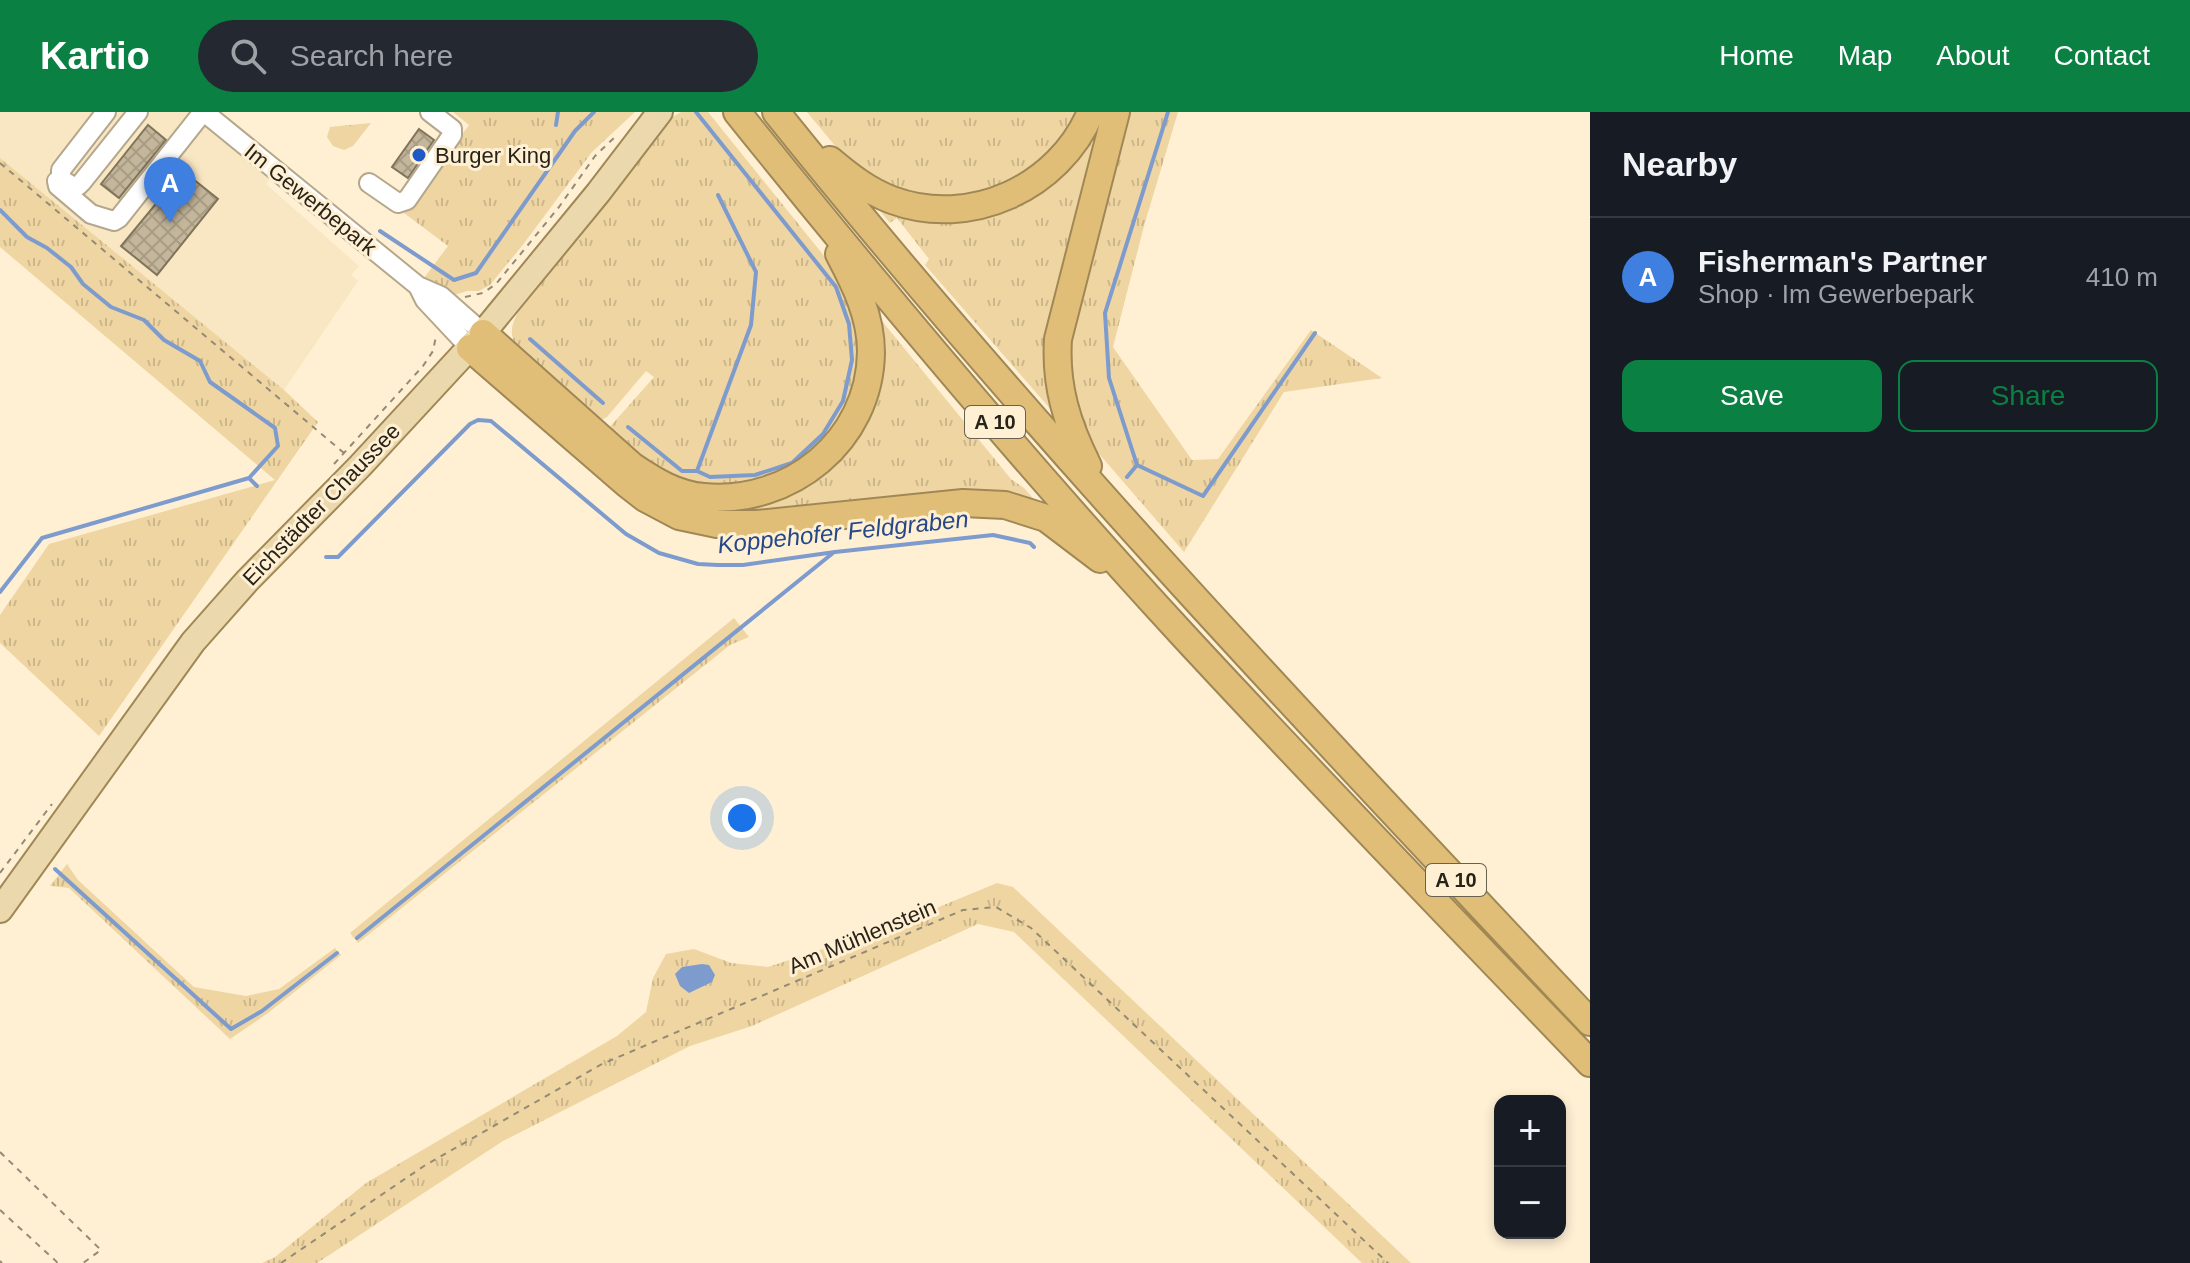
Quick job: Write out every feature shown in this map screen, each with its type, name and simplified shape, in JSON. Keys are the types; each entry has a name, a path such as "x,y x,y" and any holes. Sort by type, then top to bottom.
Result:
{"highway":[{"name":"A 10","path":"737,112 812,206 1011,440 1182,634 1590,1063"},
{"path":"778,114 861,185 909,205 950,210 986,204 1034,182 1070,149 1091,112"},
{"path":"1104,498 1065,415 1057,356 1116,112"},
{"name":"A 10","path":"778,114 916,282 1104,498 1590,1022"},
{"path":"476,340 658,484 702,497 734,497 769,490 795,479 823,460 849,429 866,392 871,351 868,322 855,286 812,206"},
{"path":"476,340 627,484 645,498 679,516 717,524 757,524 963,503 1005,505 1046,518 1088,549 1182,634"}],"main road":[{"name":"Eichstädter Chaussee","path":"0,910 193,642 476,340 598,193 660,112"}],"street":[{"path":"106,112 61,170 64,186 91,214 114,221 204,112"},
{"path":"64,186 78,186 138,112"},
{"name":"Im Gewerbepark","path":"204,112 418,286 441,296 476,340"},
{"path":"369,183 398,203 407,200 452,135 449,125 430,112"}],"path":[{"path":"464,298 483,293 496,284 559,207 595,156 618,135"},
{"path":"0,163 344,453"},
{"name":"Am Mühlenstein","path":"281,1263 424,1166 602,1064 963,910 996,907 1031,928 1388,1263"},
{"path":"0,1152 101,1250 83,1263"},
{"path":"0,1210 58,1263"}],"shaded area":[{"path":"0,112 188,112 270,178 266,184 359,266 351,275 358,281 284,390 0,158"}],"green space":[{"path":"453,112 635,112 592,152 490,285 479,291 451,296 424,278 448,246 404,213 469,125"},
{"path":"681,112 708,112 825,257 852,305 860,353 855,391 831,438 764,484 711,488 661,474 608,429 654,377 646,371 607,417 599,421 520,353 513,339 514,322 523,303 668,120"},
{"path":"807,112 1081,112 1054,153 1015,182 957,200 894,191 846,159"},
{"path":"1107,112 1053,412 925,265 929,259 897,218 890,223 874,204 993,212"},
{"path":"1125,112 1178,112 1113,347 1192,460 1218,459 1311,330 1382,378 1284,392 1184,552 1094,448 1075,409 1067,376 1073,311"},
{"path":"371,123 353,146 344,150 333,146 327,137 330,127"},
{"path":"0,158 284,390 318,422 99,736 0,643 0,615 49,544 275,480 0,247"},
{"path":"877,315 1011,479 1039,505 965,490 763,512 716,511 691,505 823,473"},
{"path":"734,618 749,637 730,645 358,943 350,933"},
{"path":"67,864 78,880 194,987 246,996 279,989 335,948 341,955 230,1039 69,888 50,886"},
{"path":"997,883 1013,887 1411,1263 1362,1263 1014,932 978,924 752,1026 690,1046 503,1141 317,1263 262,1263 275,1257 366,1183 617,1036 646,1012 653,978 666,954 694,949 731,963 768,967 898,924"}],"water":[{"path":"709,965 715,975 712,982 689,993 680,986 675,974 682,967"}],"building":[{"path":"148,125 166,140 119,198 101,184"},
{"name":"Burger King","path":"419,129 434,140 408,178 392,167"},
{"path":"183,171 218,199 157,275 121,246"}],"waterway":[{"path":"556,125 558,112"},
{"path":"380,231 454,280 476,273 575,131 594,112"},
{"path":"628,427 682,471 697,471 710,477 755,475 792,463 823,434 843,401 852,360 849,324 836,287 696,112"},
{"name":"Koppehofer Feldgraben","path":"1127,477 1137,465 1109,378 1105,313 1168,112"},
{"path":"697,471 751,325 756,272 718,195"},
{"path":"0,210 27,237 71,267 83,284 111,307 144,320 164,340 200,361 210,382 275,428 278,446 249,478"},
{"path":"1137,465 1203,496 1315,333"},
{"path":"530,339 603,403"},
{"name":"Koppehofer Feldgraben","path":"326,557 338,557 470,424 478,420 491,421 626,534 659,553 698,564 743,565 993,535 1030,543 1034,547"},
{"name":"Koppehofer Feldgraben","path":"0,592 42,538 249,478 257,486"},
{"path":"357,938 833,553"},
{"path":"55,869 231,1029 262,1011 337,953"}],"place":[{"name":"Burger King","path":"419,155"},
{"name":"Fisherman's Partner","path":"170,223"}]}
